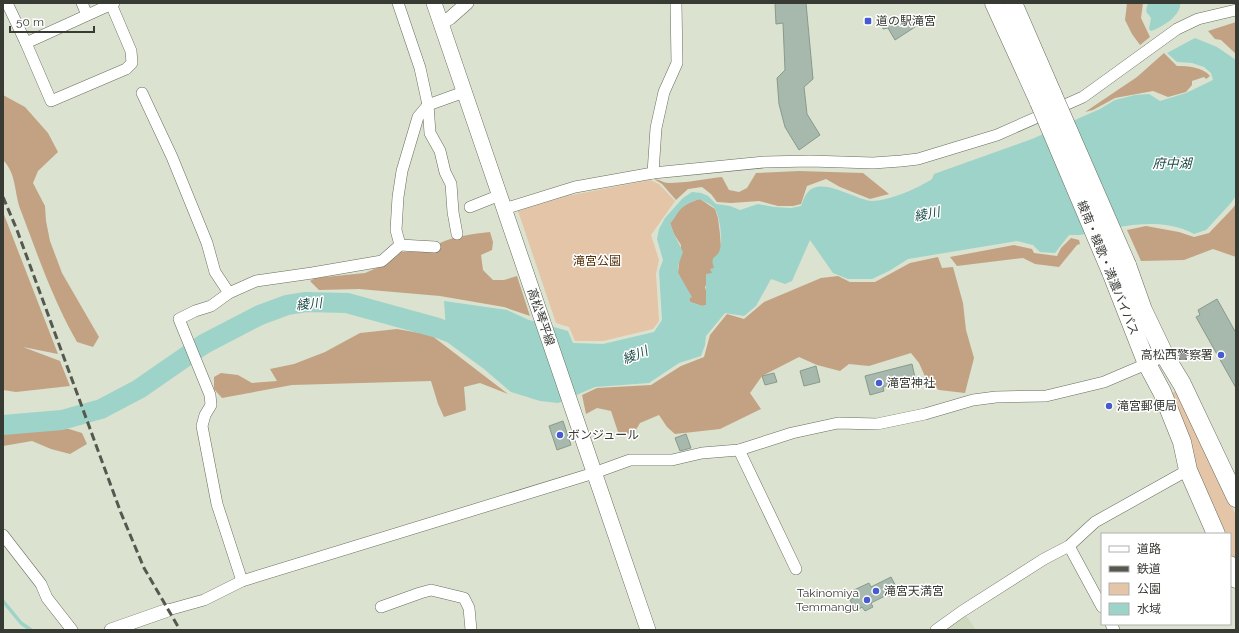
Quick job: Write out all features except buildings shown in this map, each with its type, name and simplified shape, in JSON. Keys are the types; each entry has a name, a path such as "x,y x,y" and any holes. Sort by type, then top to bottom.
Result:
{"highway":[{"name":"綾南・綾歌・満濃バイパス","path":"994,3 1046,99"},
{"name":"綾南・綾歌・満濃バイパス","path":"1013,3 1046,99 1119,268 1143,310 1165,356 1182,384 1236,498"},
{"name":"綾南・綾歌・満濃バイパス","path":"1119,268 1147,364 1162,392 1182,442 1188,470 1216,533"},
{"path":"1231,567 1236,579"}],"main road":[{"name":"高松琴平線","path":"434,3 648,630"}],"street":[{"path":"7,3 51,101 126,69 132,62 131,51 113,4 26,43"},
{"path":"82,3 87,15"},
{"path":"398,3 420,68 428,104 430,133 440,151 445,172 451,184 452,212 457,234"},
{"path":"441,24 468,3"},
{"path":"653,173 656,128 664,92 677,63 676,3"},
{"path":"470,207 653,173 765,162 810,161 873,163 918,159 997,135 1083,96 1177,29 1198,19 1236,10"},
{"path":"400,245 396,230 398,197 402,171 418,117 428,104 464,92"},
{"path":"142,93 180,178 206,243 215,272 229,293"},
{"path":"242,581 216,504 202,426 205,415 211,405 210,395 180,320 195,311 211,306 229,293 256,281 312,273 382,260 400,245 435,247"},
{"path":"111,630 136,626 168,610 204,600 242,581 594,473 630,460 672,460 702,453 739,450 792,433 838,423 877,424 925,414 973,400 996,396 1046,396 1104,382 1165,356"},
{"path":"739,450 796,569"},
{"path":"936,630 961,612 1044,559 1070,546 1095,522 1188,470"},
{"path":"3,535 41,584 47,598 72,630"},
{"path":"1070,546 1101,605"},
{"path":"381,607 431,590 464,598 469,608 471,630"}],"shaded area":[{"path":"1127,3 1143,3 1141,18 1150,37 1140,45 1132,34 1125,20"},
{"path":"1236,22 1236,54 1221,40 1215,39 1208,31"},
{"path":"1164,53 1177,66 1199,69 1210,76 1206,79 1204,77 1192,81 1192,85 1186,92 1168,97 1153,91 1115,98 1093,110 1085,112 1137,77"},
{"path":"3,95 25,107 48,133 58,152 38,171 33,183 45,206 50,241 62,273 99,337 93,347 77,342 68,326 46,278 21,211 11,171 3,160"},
{"path":"799,171 863,173 889,194 870,199 840,187 826,179 807,186 801,204 793,206 778,206 759,201 731,203 717,202 711,194 702,187 688,189 676,200 662,184 654,179 667,183 675,183 722,177 729,190 739,192 747,188 756,173"},
{"path":"700,199 715,209 718,218 721,249 705,287 707,294 706,305 702,306 690,302 689,299 691,297 678,273 681,245 674,234 670,223 682,207"},
{"path":"1236,204 1236,257 1213,249 1184,260 1141,261 1127,230 1146,226 1179,232 1194,237 1209,233"},
{"path":"3,212 58,354 23,347 60,361 70,386 16,392 3,390"},
{"path":"490,232 493,242 492,250 481,255 483,270 493,280 504,280 517,276 530,316 504,307 440,296 359,289 319,290 310,281 315,278 365,273 386,264 401,252 440,251 440,243 464,236"},
{"path":"1071,238 1079,240 1080,244 1077,245 1059,267 1035,264 1023,258 957,266 950,257 1014,245 1032,249 1034,253 1057,256 1061,248"},
{"path":"938,257 942,268 953,267 963,303 966,330 974,358 965,393 939,390 927,381 919,363 911,353 869,366 849,364 840,371 817,365 799,357 762,376 750,393 761,409 720,429 675,434 667,427 659,415 640,423 634,433 619,435 611,411 597,408 586,414 582,395 597,388 651,385 681,366 704,357 710,335 727,314 744,319 764,302 821,278 838,276 850,282 875,282 910,263"},
{"path":"397,329 431,335 508,394 480,383 464,387 466,410 444,417 438,404 431,381 292,385 222,398 214,389 214,377 221,373 238,375 252,383 277,381 270,369 294,364 325,352 360,333"},
{"path":"3,429 69,429 82,433 87,444 70,454 51,449 32,441 3,446"},
{"path":"964,615 976,630 942,630"}],"green space":[{"name":"滝宮公園","path":"650,180 659,184 675,201 651,235 659,260 656,274 659,321 653,329 603,341 575,341 569,327 556,323 518,211 567,196"},
{"path":"1178,390 1236,516 1236,567 1231,555 1231,533 1222,533 1188,454 1172,393"}],"water":[{"path":"1148,3 1180,3 1180,8 1170,20 1151,31 1149,29 1151,18 1146,11"},
{"name":"府中湖","path":"1195,38 1217,47 1236,60 1236,196 1206,230 1194,234 1180,228 1152,224 1123,227 1080,235 1069,235 1055,253 1040,252 1033,245 1017,241 908,259 889,271 872,279 848,279 833,273 810,240 792,281 785,284 771,279 756,306 744,316 725,313 706,336 705,345 701,356 679,363 649,383 595,387 558,403 540,401 511,392 484,369 447,342 444,301 507,310 529,320 568,331 573,343 603,344 654,332 662,320 659,271 663,260 657,239 659,229 665,218 683,198 692,192 701,193 708,196 716,204 730,206 740,210 758,204 791,208 801,206 808,192 814,188 822,187 839,190 865,200 872,201 886,199 912,190 926,183 932,179 934,174 1032,139 1100,109 1115,100 1135,95 1149,94 1160,101 1186,93 1213,80 1211,73 1204,67 1192,63 1177,62 1167,53","holes":["700,199 712,206 717,212 721,235 721,246 719,252 713,258 714,268 710,269 712,273 706,274 706,305 702,306 690,302 689,299 692,297 678,273 678,266 683,252 670,223 685,205"]}],"waterway":[{"name":"綾川","path":"3,425 62,420 101,409 139,389 204,344 260,315 287,305 306,302 347,303 438,328 472,341"},
{"path":"3,601 21,623 31,630"}],"railway":[{"path":"3,197 17,230 121,513 144,568 180,630"}],"place":[{"name":"道の駅滝宮","path":"868,21"},
{"name":"高松西警察署","path":"1221,355"},
{"name":"滝宮神社","path":"879,383"},
{"name":"滝宮郵便局","path":"1109,406"},
{"name":"ボンジュール","path":"560,435"},
{"name":"滝宮天満宮","path":"876,591"},
{"name":"Takinomiya Temmangu","path":"867,600"}]}
